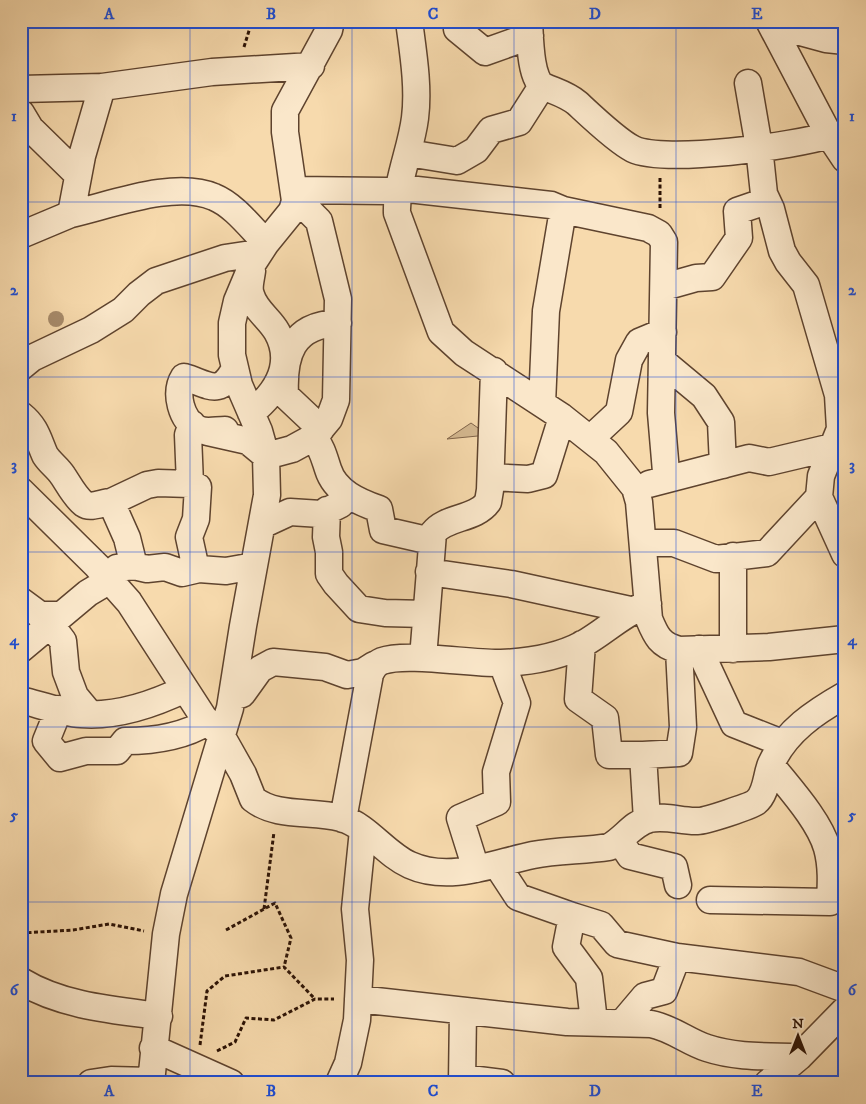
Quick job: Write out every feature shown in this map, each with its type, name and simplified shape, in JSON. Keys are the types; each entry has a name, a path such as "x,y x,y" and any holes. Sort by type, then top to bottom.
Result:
{"street":[{"path":"91,1083 111,1080 151,1082 166,934 214,728 232,697 267,496 266,456 253,417 239,385 232,355 232,323 237,301 259,253 289,216 295,196 284,121 286,111 329,30 331,21"},
{"path":"409,21 415,71 415,116 399,188 397,213 442,332 464,353 552,410 590,439 606,452 635,488 639,502 644,543 639,607"},
{"path":"770,22 826,39 845,41"},
{"path":"770,22 829,135 845,159"},
{"path":"457,30 485,52 529,29 536,80 542,86 569,96 633,149 670,156 809,141 829,135"},
{"path":"21,89 102,87 212,72 311,66"},
{"path":"748,83 766,201 782,251 806,285 838,395 839,446 822,476 819,497 845,554"},
{"path":"408,153 457,161 476,150 491,130 519,122 542,86"},
{"path":"71,214 78,175 102,87"},
{"path":"21,113 30,128 78,175"},
{"path":"295,196 387,191 399,188 551,205 563,210 648,228 659,234 664,242 661,413 666,472 663,479"},
{"path":"21,235 71,214 162,193 192,191 215,197 233,210 259,253 250,292 254,304 277,332 283,350 286,395 291,404 318,433 328,471 334,481 361,503"},
{"path":"266,456 292,449 318,433 329,419 336,400 338,299 319,222 295,196"},
{"path":"664,287 696,278 712,277 740,238 737,211 766,201"},
{"path":"491,477 528,479 544,475 552,410 546,311 563,210"},
{"path":"21,367 32,358 91,330 123,310 138,294 156,281 208,263 259,253"},
{"path":"267,319 292,327 309,329"},
{"path":"190,484 188,435 200,428 234,429 253,417 266,401 285,368 297,338 309,329 322,324 338,323"},
{"path":"590,439 619,412 629,360 639,342 663,332"},
{"path":"662,361 704,396 721,422 723,465"},
{"path":"235,368 225,383 212,388 184,377 179,390 180,404 200,428 248,441 266,456"},
{"path":"423,658 433,533 442,524 485,506 489,496 494,371"},
{"path":"21,415 36,430 46,456 62,474 70,489 85,504 93,506 102,502 111,502 147,485 158,483 190,484 198,487 196,519 189,537 196,569"},
{"path":"635,488 663,479 748,458 769,462 839,446"},
{"path":"21,492 31,516 61,532 102,571 129,602 243,774 253,799 271,809 322,814 353,824 388,852 410,865 429,871 448,872 486,867 534,855 609,847 620,842 635,826 647,820 660,817 700,821 756,802 763,792 776,754 816,711 845,695"},
{"path":"644,543 674,543 716,559 767,553 819,497"},
{"path":"111,502 127,538 134,566"},
{"path":"262,525 290,512 321,514 347,502 361,503 379,509 383,530 431,540"},
{"path":"61,532 76,520 85,504"},
{"path":"327,510 326,537 329,552 329,574 359,609 385,613 426,614"},
{"path":"733,556 733,649"},
{"path":"21,648 34,640 102,571 134,566 146,569 165,567 182,573 196,569 226,571 254,566"},
{"path":"429,572 511,584 639,607 649,619 656,636 665,646 689,650 770,647 845,639"},
{"path":"21,601 40,615 56,619"},
{"path":"232,697 242,694 260,669 273,662 325,667 347,675 363,672 374,665 390,659 423,658 502,663 528,660 582,644 639,607"},
{"path":"56,619 63,641 66,672 75,696 90,714"},
{"path":"582,644 578,699 605,718 609,755 679,753 689,650"},
{"path":"689,650 734,724 776,754 827,847 837,899 710,900"},
{"path":"502,663 517,703 496,772 497,802 460,818 486,867 518,897 601,925 617,944 677,957 800,972 845,989"},
{"path":"339,1083 348,1063 357,1020 360,960 355,909 353,824 370,674 374,665"},
{"path":"21,700 59,710 90,714 138,707 163,699 185,688"},
{"path":"59,710 46,741 60,758 86,751 116,751 125,741 157,740 192,731 214,728"},
{"path":"644,755 647,820"},
{"path":"620,842 630,856 674,867 678,886"},
{"path":"572,916 566,947 589,978 594,1022"},
{"path":"622,1022 645,996 664,991 677,957"},
{"path":"21,981 34,989 64,999 159,1016"},
{"path":"358,999 567,1022 622,1022 663,1026 707,1048 736,1055 799,1056"},
{"path":"768,1083 799,1056 845,1010"},
{"path":"463,1011 462,1080 502,1083"},
{"path":"153,1048 194,1062 231,1083"}],"path":[{"path":"648,228 660,207 661,155"},
{"path":"264,909 274,828 271,809"},
{"path":"226,930 275,903 291,938 284,967"},
{"path":"21,933 73,930 108,924 166,934"},
{"path":"284,967 316,999"},
{"path":"194,1062 207,991 225,976 284,967"},
{"path":"194,1062 235,1042 246,1018 274,1020 316,999 358,999"}],"shaded area":[{"path":"471,423 488,435 447,439"}]}
